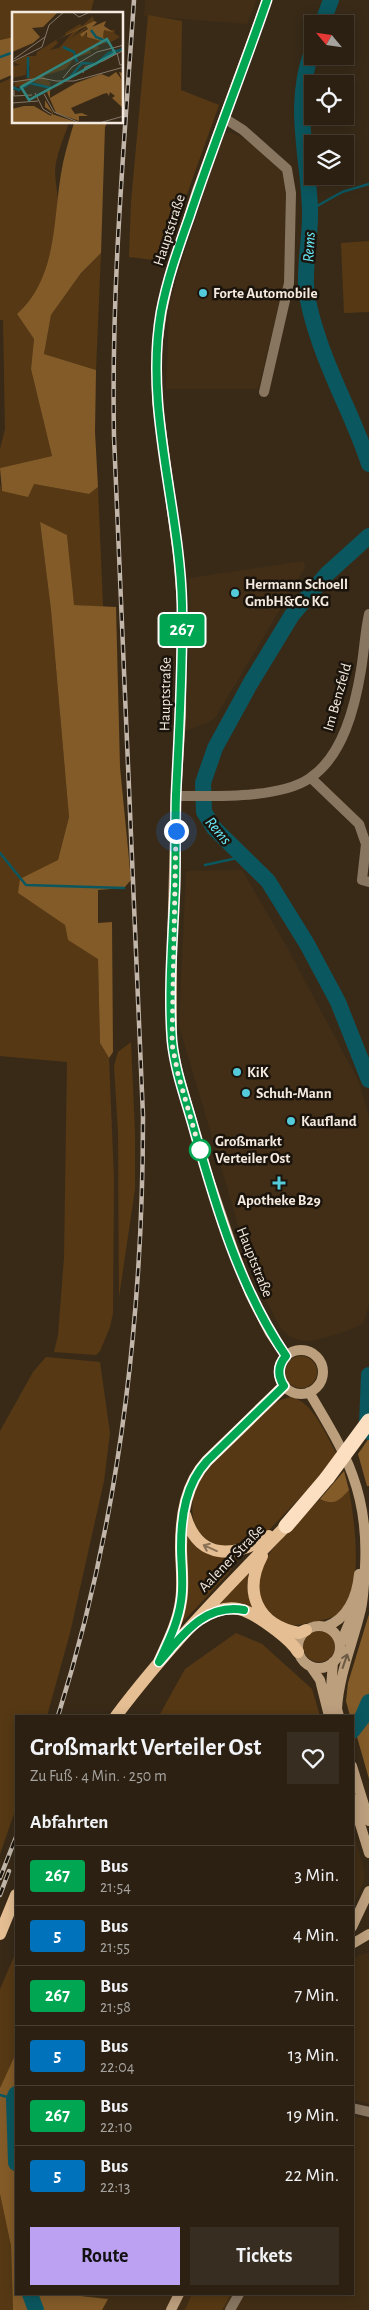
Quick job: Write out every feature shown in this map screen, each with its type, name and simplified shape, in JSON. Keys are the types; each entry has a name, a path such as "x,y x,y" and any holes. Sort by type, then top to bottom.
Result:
{"highway":[{"name":"Aalener Straße","path":"286,1526 327,1478 369,1421"}],"main road":[{"path":"159,1662 171,1636 181,1601 181,1547 184,1512 189,1487 199,1469 284,1386"},
{"path":"184,1512 193,1535 201,1543 223,1552 247,1549 286,1526"},
{"name":"Aalener Straße","path":"117,1715 159,1662 193,1624 286,1526"},
{"path":"269,1543 254,1573 252,1591 254,1600 262,1613 282,1627 299,1633 306,1630"},
{"path":"193,1624 208,1614 223,1609 244,1610 286,1638 298,1652"},
{"path":"0,1934 15,1897"}],"street":[{"name":"Hauptstraße","path":"267,0 170,275 157,346 157,400 178,555 182,603 181,716 176,796 171,1028 175,1059 206,1170 234,1252 250,1294 270,1333 286,1356"},
{"path":"224,118 243,130 286,169 292,193 289,284 264,392"},
{"name":"Im Benzfeld","path":"176,796 263,794 280,790 311,778 334,753 352,710 361,671 369,614"},
{"path":"311,778 359,824 366,844 362,880 369,882"},
{"path":"306,1350 318,1358 321,1364 322,1377 315,1388 309,1392 295,1393 284,1386 279,1374 282,1361 286,1356 292,1352 306,1350"},
{"path":"309,1392 346,1458 356,1480 362,1506 365,1543 364,1584 359,1618 340,1678 335,1714"},
{"path":"326,1627 340,1619 348,1609 354,1597 359,1577 357,1520 346,1458"},
{"path":"335,1714 330,1678 333,1662 339,1651 364,1584"},
{"path":"335,1714 320,1680 312,1667 301,1658 298,1652 299,1639 306,1630 316,1626 326,1627 334,1632 340,1645"},
{"path":"312,1667 323,1668 333,1662"},
{"path":"354,1769 369,1821"},
{"path":"354,1804 369,1853"},
{"path":"354,1923 369,1891"},
{"path":"354,1943 369,1934"},
{"path":"354,2108 369,2112"},
{"path":"171,2310 178,2295"},
{"path":"230,2310 238,2295"}],"shaded area":[{"path":"0,0 94,0 91,12 12,12 12,37 0,40"},
{"path":"145,0 257,0 247,24 144,16"},
{"path":"148,15 182,21 181,90 219,105 163,261 129,257 131,202"},
{"path":"12,37 12,75 0,80 0,40"},
{"path":"12,78 12,124 69,124 60,146 56,165 58,205 52,250 43,278 36,291 17,314 34,339 31,369 52,456 0,468 0,449 5,429 3,320 0,320 0,83"},
{"path":"74,124 106,124 101,253 81,273 51,315 44,354 96,370 95,432 98,487 89,494 34,484 28,497 2,491 0,468 52,456 31,369 34,339 17,314 31,298 41,281 48,263 63,163"},
{"path":"230,132 247,140 282,171 286,184 285,281 258,389 166,389 169,309 178,273 220,142 224,134"},
{"path":"369,241 369,312 344,313 341,243"},
{"path":"101,253 96,370 44,354 51,315 81,273"},
{"path":"0,484 2,491 34,484 89,494 98,487 103,607 73,605 67,535 40,523 51,610 69,817 58,860 44,868 18,893 65,925 68,940 98,958 100,1043 109,1058 114,1179 113,1313 110,1327 100,1351 96,1355 54,1352 58,1335 64,1258 67,1062 0,1056"},
{"path":"40,522 67,535 74,605 116,607 120,767 131,880 124,888 98,890 98,923 112,922 113,1052 109,1058 100,1043 98,959 68,940 65,925 18,893 20,879 58,860 69,817 51,610"},
{"path":"304,561 305,568 215,718 185,731 190,626 189,578"},
{"path":"242,870 288,949 359,1082 369,1117 369,1304 363,1324 341,1333 312,1341 302,1341 291,1337 281,1329 253,1275 179,1026 186,871"},
{"path":"131,1042 135,1189 119,1297 118,1132 114,1066 118,1052"},
{"path":"301,1356 307,1357 312,1361 316,1366 316,1378 312,1383 307,1387 301,1388 295,1387 290,1383 286,1378 285,1372 286,1366 290,1361 295,1357"},
{"path":"46,1357 100,1362 110,1433 104,1481 70,1633 47,1715 15,1715 15,1811 0,1854 0,1431 33,1372"},
{"path":"291,1397 299,1400 313,1412 337,1454 319,1478 268,1531 233,1549 211,1542 200,1534 196,1528 192,1509 194,1497 204,1475 262,1414 276,1403"},
{"path":"369,1438 369,1486 367,1486 358,1454"},
{"path":"344,1471 349,1490 333,1502 320,1499"},
{"path":"349,1490 355,1531 356,1561 355,1576 348,1600 334,1617 302,1624 285,1625 265,1608 259,1596 257,1583 259,1572 272,1550 282,1538 320,1499 333,1502"},
{"path":"185,1527 193,1538 242,1553 228,1574 178,1627"},
{"path":"249,1569 247,1586 253,1608 220,1605 224,1595"},
{"path":"369,1614 369,1779 354,1726 354,1715 350,1715 346,1701 348,1683"},
{"path":"319,1630 331,1634 335,1646 331,1658 319,1662 307,1658 303,1646 307,1634"},
{"path":"236,1633 262,1644 312,1689 320,1715 160,1715 185,1669"},
{"path":"354,1835 363,1867 365,1878 354,1905"},
{"path":"369,1953 369,2104 354,2100 354,1958"},
{"path":"15,1954 15,2055 0,2088 0,1989"},
{"path":"15,2055 15,2295 71,2295 108,2299 102,2310 13,2310 11,2246 0,2194 0,2088"},
{"path":"354,2116 369,2120 369,2310 102,2310 107,2299 71,2295 354,2295"},
{"path":"0,2194 11,2246 13,2310 0,2310"},
{"path":"192,2295 230,2295 222,2310 185,2310"}],"waterway":[{"name":"Rems","path":"325,15 331,0"},
{"path":"0,57 12,53"},
{"name":"Rems","path":"308,65 303,91 302,111 310,209 306,276 309,305 330,369 369,464"},
{"name":"Rems","path":"299,72 305,73"},
{"path":"310,210 342,192 369,184"},
{"name":"Rems","path":"369,536 327,574 292,615 250,684 215,748 203,783 204,812 214,828 268,881 307,944 338,1002 369,1080"},
{"path":"0,853 26,885 124,888"},
{"path":"205,865 242,857"},
{"name":"Rems","path":"369,1375 367,1424 369,1432"},
{"name":"Rems","path":"354,1728 362,1718 369,1702"},
{"path":"0,2095 14,2099"},
{"name":"Rems","path":"15,2096 15,2131"},
{"name":"Rems","path":"30,2295 36,2310"}],"railway":[{"path":"58,1715 79,1643 112,1495 132,1344 142,1192 143,1116 114,437 116,273 134,0"},
{"path":"0,1878 15,1840"},
{"path":"0,1895 9,1871"}],"bus line":[{"name":"267","path":"244,1610 228,1608 208,1614 193,1624 159,1662 176,1624 181,1601 182,1526 189,1487 199,1469 262,1405 284,1386 280,1380 279,1367 286,1356 270,1333 250,1294 234,1252 206,1170 178,1074 172,1044 172,946 176,796 181,716 182,603 178,555 157,400 157,346 170,275 197,191 267,0"}],"place":[{"name":"Forte Automobile","path":"203,293"},
{"name":"Hermann Schoell GmbH&Co KG","path":"235,593"},
{"name":"KiK","path":"237,1072"},
{"name":"Schuh-Mann","path":"246,1093"},
{"name":"Kaufland","path":"291,1121"},
{"name":"Großmarkt Verteiler Ost","path":"200,1150"},
{"name":"Apotheke B29","path":"279,1183"}],"route":[{"path":"176,831 172,946 172,1044 178,1074 201,1154 200,1150"}]}
